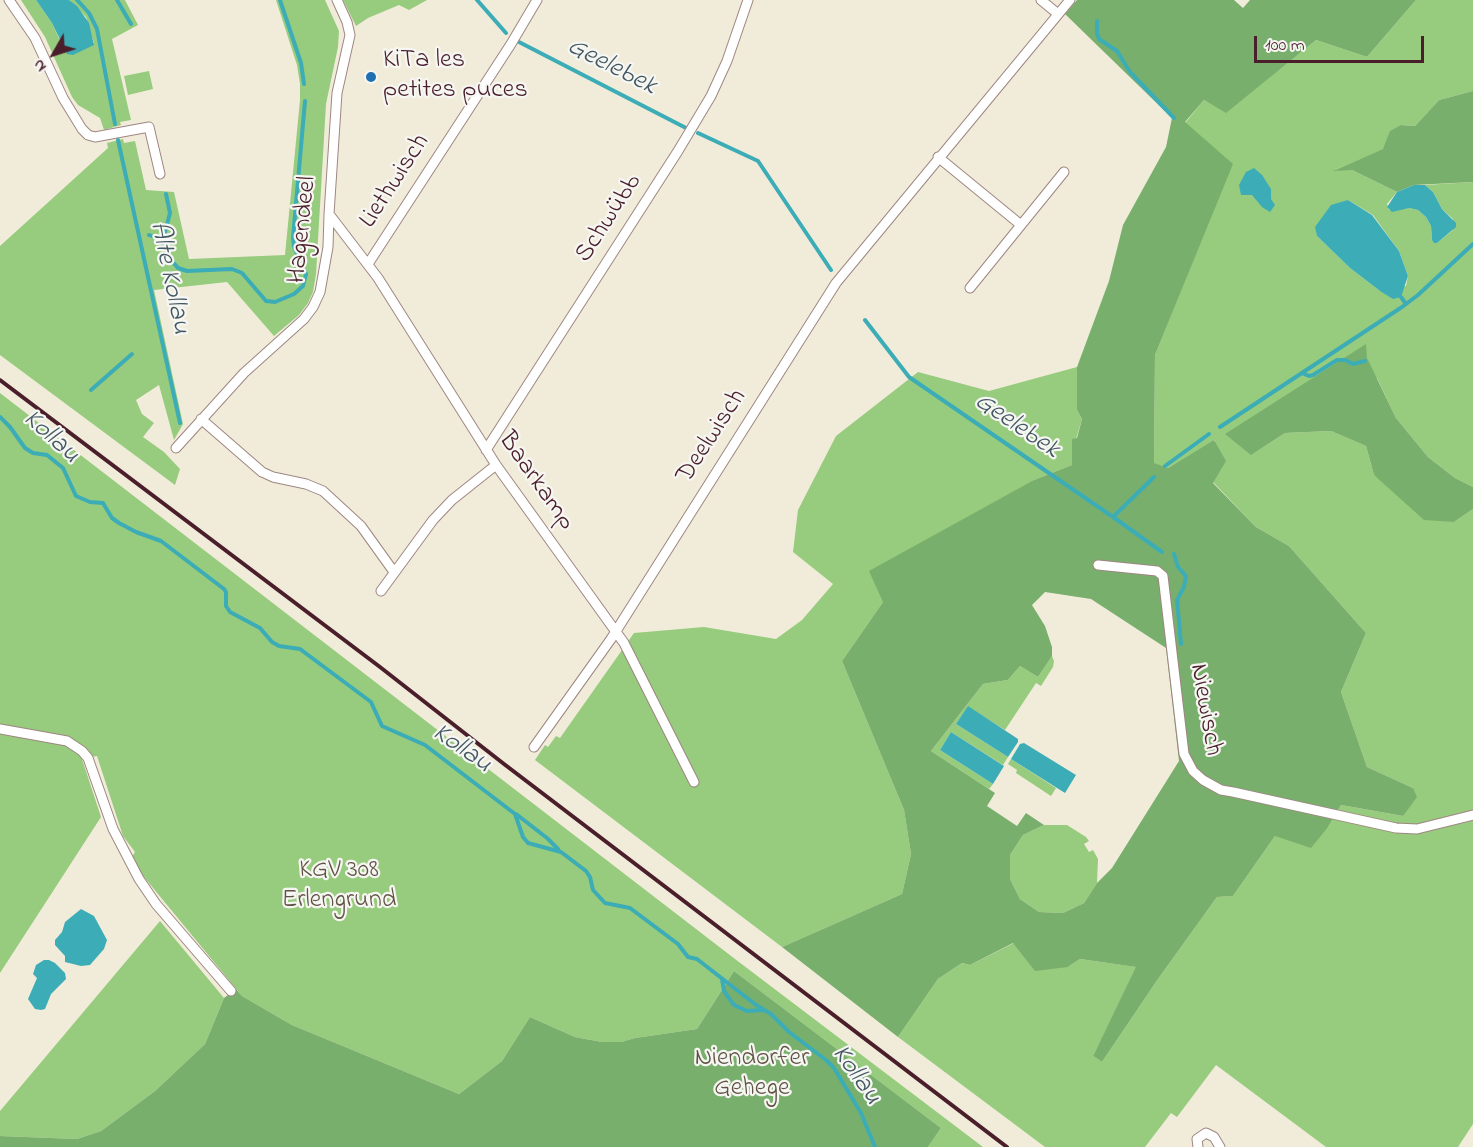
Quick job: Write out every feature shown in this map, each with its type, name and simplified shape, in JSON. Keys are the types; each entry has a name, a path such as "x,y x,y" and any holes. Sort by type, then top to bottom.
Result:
{"street":[{"path":"9,0 35,38 63,98 88,135 104,136 149,127 160,174"},
{"name":"Hagendeel","path":"176,447 244,373 304,319 314,307 320,292 328,247 328,214 337,93 350,35 337,0"},
{"name":"Liethwisch","path":"368,264 537,0"},
{"name":"Schwübb","path":"486,450 672,161 711,96 727,61 748,0"},
{"path":"1041,0 1058,14"},
{"name":"Deelwisch","path":"534,747 616,631 836,283 1070,0"},
{"path":"938,158 1021,225"},
{"path":"970,288 1064,172"},
{"name":"Baarkamp","path":"328,214 378,278 496,465 616,631 694,782"},
{"path":"201,419 262,472 323,491 361,526 394,572"},
{"path":"381,591 433,520 452,500 496,465"},
{"name":"Niewisch","path":"1098,564 1157,571 1163,576 1185,754 1193,771 1203,780 1221,790 1396,828 1417,829 1473,815"},
{"path":"0,729 67,741 82,751 88,758 113,829 139,879 156,904 231,991"},
{"path":"1198,1147 1197,1139 1206,1133 1214,1137 1220,1147"}],"green space":[{"path":"21,0 36,0 52,23 65,52 94,43 86,17 69,0 125,0 138,25 112,39 131,120 120,122 121,125 104,130 100,118 78,105 72,97 45,37"},
{"path":"276,0 325,0 339,31 338,47 326,104 313,292 299,315 274,336 227,282 154,290 183,424 174,440 159,385 136,400 142,414 154,423 143,437 164,452 180,469 175,485 0,355 0,246 108,148 107,143 123,139 124,143 135,141 146,190 174,192 189,259 285,255 300,84 297,65"},
{"path":"343,0 427,0 409,10 399,5 368,18 356,26"},
{"path":"1077,0 1234,0 1243,8 1250,0 1416,0 1367,57 1316,40 1226,113 1204,100 1185,122 1233,164 1155,355 1154,463 1168,468 1214,440 1226,461 1213,483 1256,527 1289,546 1366,633 1341,692 1367,767 1413,788 1417,797 1403,816 1341,805 1328,827 1311,848 1275,836 1233,896 1217,897 1102,1062 1093,1056 1136,967 1080,959 1068,967 1035,971 1013,943 970,965 962,963 938,979 898,1037 782,947 902,894 911,854 904,810 842,661 883,602 869,571 1034,480 1072,465 1072,439 1077,438 1082,419 1077,410 1077,367 1109,281 1123,225 1166,147 1172,118 1065,14","holes":["1045,592 1091,599 1166,648 1179,761 1112,868 1097,883 1084,903 1063,913 1039,912 1020,899 1010,879 1010,855 1023,835 1044,825 1026,813 1017,826 987,806 995,793 931,751 983,684 1008,680 1020,666 1038,677 1052,656 1052,647 1045,626 1032,605"]},
{"path":"1416,0 1473,0 1473,91 1439,100 1415,126 1401,125 1384,149 1335,170 1352,170 1397,192 1387,204 1389,210 1409,208 1418,210 1426,217 1431,226 1432,240 1437,243 1453,230 1453,219 1442,209 1433,192 1425,185 1473,182 1473,487 1455,478 1428,457 1396,418 1377,378 1353,386 1251,455 1285,433 1331,431 1366,446 1374,475 1454,522 1473,509 1473,1124 1458,1147 1326,1147 1216,1065 1177,1117 1171,1113 1145,1147 1045,1147 898,1037 938,979 962,963 970,965 1014,943 1068,967 1080,959 1137,967 1093,1056 1102,1062 1217,897 1233,896 1275,836 1328,827 1341,805 1403,816 1413,788 1367,767 1341,692 1366,633 1289,546 1256,527 1213,482 1215,440 1168,468 1154,464 1155,355 1232,164 1185,123 1204,100 1226,112 1316,40 1367,57","holes":["1348,200 1373,215 1399,251 1408,276 1406,286 1380,291 1350,268 1317,236 1316,227"]},
{"path":"149,71 153,89 128,95 124,76"},
{"path":"1473,91 1473,182 1414,185 1397,192 1352,170 1333,171 1383,149 1390,131 1401,125 1415,126 1439,100"},
{"path":"1366,344 1367,358 1396,418 1428,457 1455,478 1473,487 1473,509 1454,522 1424,520 1374,475 1366,446 1331,431 1285,433 1251,455 1225,434"},
{"path":"1077,367 1077,410 1082,419 1076,439 1072,439 1072,465 1034,480 883,602 842,661 904,810 911,854 902,894 782,947 535,760 545,745 548,747 556,736 560,738 634,633 704,627 776,639 802,620 833,584 793,552 798,510 836,436 918,372 989,391"},
{"name":"KGV 308 Erlengrund","path":"0,393 983,1147 928,1147 941,1128 734,971 697,1029 621,1042 602,1042 575,1037 530,1017 502,1061 459,1094 292,1025 242,996 130,860 135,852 123,836 97,756 82,759 101,817 0,973"},
{"path":"1052,656 1053,667 1041,686 1036,683 1005,730 968,707 956,724 1008,757 1003,765 951,732 940,750 993,784 989,789 931,751 983,684 1008,680 1020,666 1038,677"},
{"path":"1011,759 1056,788 1051,796 1016,773 1017,770 1008,764"},
{"path":"1044,825 1067,825 1086,837 1089,841 1084,844 1089,852 1093,850 1098,859 1097,883 1084,903 1063,913 1039,912 1020,899 1010,879 1010,855 1023,835"},
{"path":"160,921 224,998 205,1044 155,1091 101,1131 77,1139 0,1136 0,1111"},
{"name":"Niendorfer Gehege","path":"734,971 941,1128 928,1147 0,1147 0,1136 77,1139 101,1131 155,1091 205,1044 224,998 236,989 242,996 292,1025 459,1094 502,1061 530,1017 575,1037 602,1042 621,1042 697,1029"}],"water":[{"path":"36,0 69,0 77,6 89,23 94,45 73,55 67,54 52,23"},
{"path":"1254,168 1262,175 1271,189 1271,199 1275,205 1270,212 1262,207 1252,195 1241,195 1239,185 1246,172"},
{"path":"1414,185 1425,185 1433,192 1442,209 1456,223 1456,227 1437,243 1432,240 1431,226 1426,217 1418,210 1409,208 1392,212 1387,207 1397,192"},
{"path":"1348,200 1372,215 1399,251 1408,276 1401,297 1393,299 1380,291 1350,268 1317,236 1315,227 1331,205"},
{"path":"968,706 1018,739 1008,757 956,724"},
{"path":"951,732 1004,766 993,784 940,750"},
{"path":"1024,743 1076,775 1065,793 1011,759 1020,744"},
{"path":"81,909 94,916 107,940 104,949 90,965 81,966 65,962 65,956 55,945 55,940 62,932 65,922"},
{"path":"44,960 55,963 65,973 66,979 51,994 45,1009 41,1010 35,1009 28,999 37,978 33,974 36,965"}],"waterway":[{"name":"Alte Kollau","path":"77,0 89,13 97,29 115,124"},
{"path":"117,0 131,24"},
{"path":"280,0 301,63 304,84"},
{"name":"Geelebek","path":"477,0 506,33"},
{"path":"1097,21 1099,39 1117,51 1130,72 1174,118"},
{"name":"Geelebek","path":"519,42 686,128"},
{"path":"149,235 162,243 178,268 187,271 232,269 242,273 266,301 275,302 294,294 303,286 306,274 294,247 293,238 305,101"},
{"name":"Geelebek","path":"698,133 758,161 831,270"},
{"name":"Alte Kollau","path":"118,140 180,423"},
{"path":"162,243 170,213 166,194"},
{"path":"1220,427 1402,307 1473,244"},
{"path":"1401,297 1406,304"},
{"name":"Geelebek","path":"865,320 909,377 1113,517 1154,477"},
{"path":"91,390 132,354"},
{"path":"1302,373 1313,375 1337,360 1345,360 1353,364 1365,361"},
{"name":"Kollau","path":"0,417 25,448 33,453 47,455 63,468 76,496 90,502 103,503 112,518 119,523 161,541 224,589 226,606 230,612 260,628 272,642 279,646 300,649 371,702 382,726 425,745 515,814 523,837 528,843 561,852 586,871 593,890 605,903 630,908 678,944 688,957 697,959 771,1014 789,1032 834,1068 861,1113 875,1147"},
{"path":"1165,466 1209,434"},
{"path":"1113,517 1162,552"},
{"path":"1174,554 1178,567 1186,576 1184,587 1177,600 1181,644"},
{"path":"516,814 558,849"},
{"path":"722,979 724,991 734,1005 747,1011 764,1010"}],"railway":[{"path":"0,380 380,667 1007,1147"}],"place":[{"name":"KiTa les petites puces","path":"371,77"}]}
